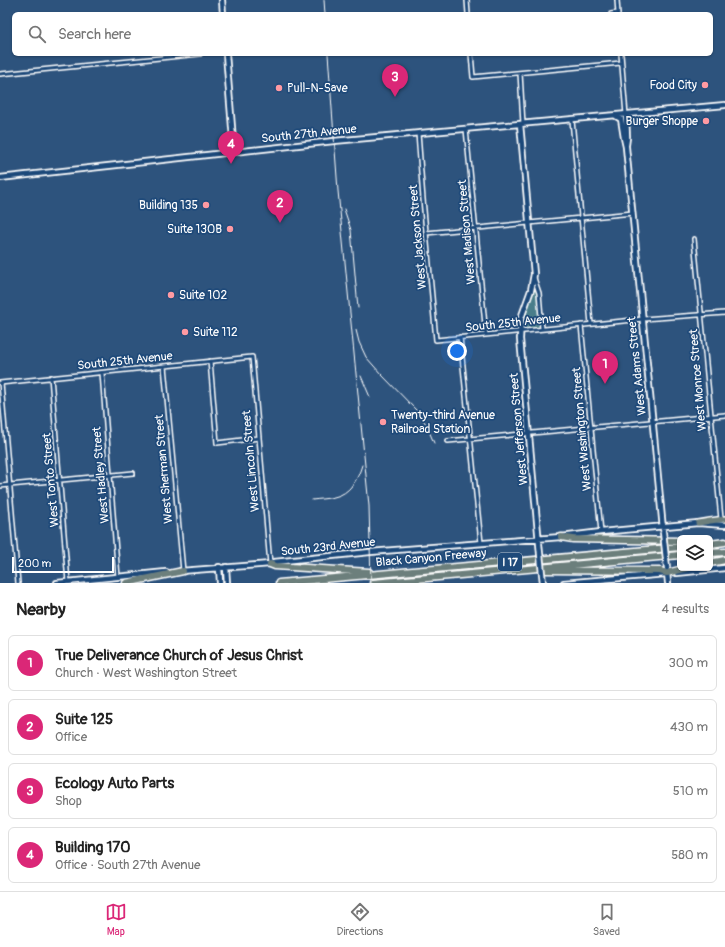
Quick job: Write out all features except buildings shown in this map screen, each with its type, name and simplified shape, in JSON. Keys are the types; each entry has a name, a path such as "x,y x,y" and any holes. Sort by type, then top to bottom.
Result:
{"highway":[{"path":"561,537 573,539 677,541"},
{"name":"Black Canyon Freeway","path":"279,583 677,547"},
{"path":"713,553 725,552"},
{"name":"Black Canyon Freeway","path":"373,583 677,555"},
{"path":"713,562 725,560"},
{"path":"270,564 274,566 392,573"},
{"path":"534,568 549,571 667,571 677,570"},
{"path":"126,583 183,571"}],"main road":[{"path":"222,0 223,12"},
{"path":"226,56 234,152"},
{"name":"South 27th Avenue","path":"0,178 418,133 725,106"},
{"name":"West Adams Street","path":"626,115 626,147"},
{"name":"West Adams Street","path":"616,116 622,120 626,147 668,583"},
{"name":"West Jefferson Street","path":"522,124 534,274 531,290 521,318 520,331 543,581"},
{"path":"698,523 723,519"},
{"name":"South 23rd Avenue","path":"57,583 219,567 270,564 274,562 370,552 561,537 662,526 698,523 725,525"},
{"path":"219,567 220,583"},
{"path":"226,567 227,583"},
{"path":"564,583 606,581 667,571 725,568"}],"street":[{"path":"467,0 468,12"},
{"path":"617,0 618,12"},
{"path":"0,74 180,56"},
{"path":"471,56 473,77 622,63"},
{"name":"West Adams Street","path":"621,56 626,115"},
{"name":"West Jefferson Street","path":"520,73 522,124"},
{"path":"572,120 592,324"},
{"name":"West Madison Street","path":"466,129 486,335"},
{"name":"West Jackson Street","path":"418,133 436,340"},
{"path":"426,233 633,213"},
{"name":"West Monroe Street","path":"694,239 711,416 723,519"},
{"name":"West Jefferson Street","path":"534,274 536,286 538,288 542,329"},
{"name":"South 25th Avenue","path":"436,340 643,319 725,313"},
{"name":"West Washington Street","path":"581,325 601,532"},
{"path":"460,337 481,543"},
{"name":"South 25th Avenue","path":"1,383 252,357"},
{"name":"West Lincoln Street","path":"252,357 270,564"},
{"path":"210,361 217,443 259,438"},
{"name":"West Sherman Street","path":"164,366 183,571"},
{"name":"West Hadley Street","path":"102,373 118,577"},
{"name":"West Tonto Street","path":"51,377 68,582"},
{"path":"1,383 18,583"},
{"path":"448,441 725,415"},
{"path":"0,486 133,473"}],"green space":[{"path":"534,274 538,288 542,329 520,331"}],"railway":[{"path":"324,0 325,12"},
{"path":"328,56 338,191 369,506 371,583"},
{"path":"344,209 351,230 358,308"},
{"path":"356,330 359,342 366,357 416,410 426,424 434,443"},
{"path":"361,376 370,397"},
{"path":"312,500 331,498 345,493 356,480 362,465"}],"place":[{"name":"Food City","path":"705,85"},
{"name":"Pull-N-Save","path":"279,88"},
{"name":"Ecology Auto Parts","path":"395,97"},
{"name":"Burger Shoppe","path":"706,121"},
{"name":"Building 170","path":"231,164"},
{"name":"Building 135","path":"206,205"},
{"name":"Suite 125","path":"280,223"},
{"name":"Suite 130B","path":"230,229"},
{"name":"Suite 102","path":"171,295"},
{"name":"Suite 112","path":"185,332"},
{"name":"True Deliverance Church of Jesus Christ","path":"605,384"},
{"name":"Twenty-third Avenue Railroad Station","path":"383,422"}]}
